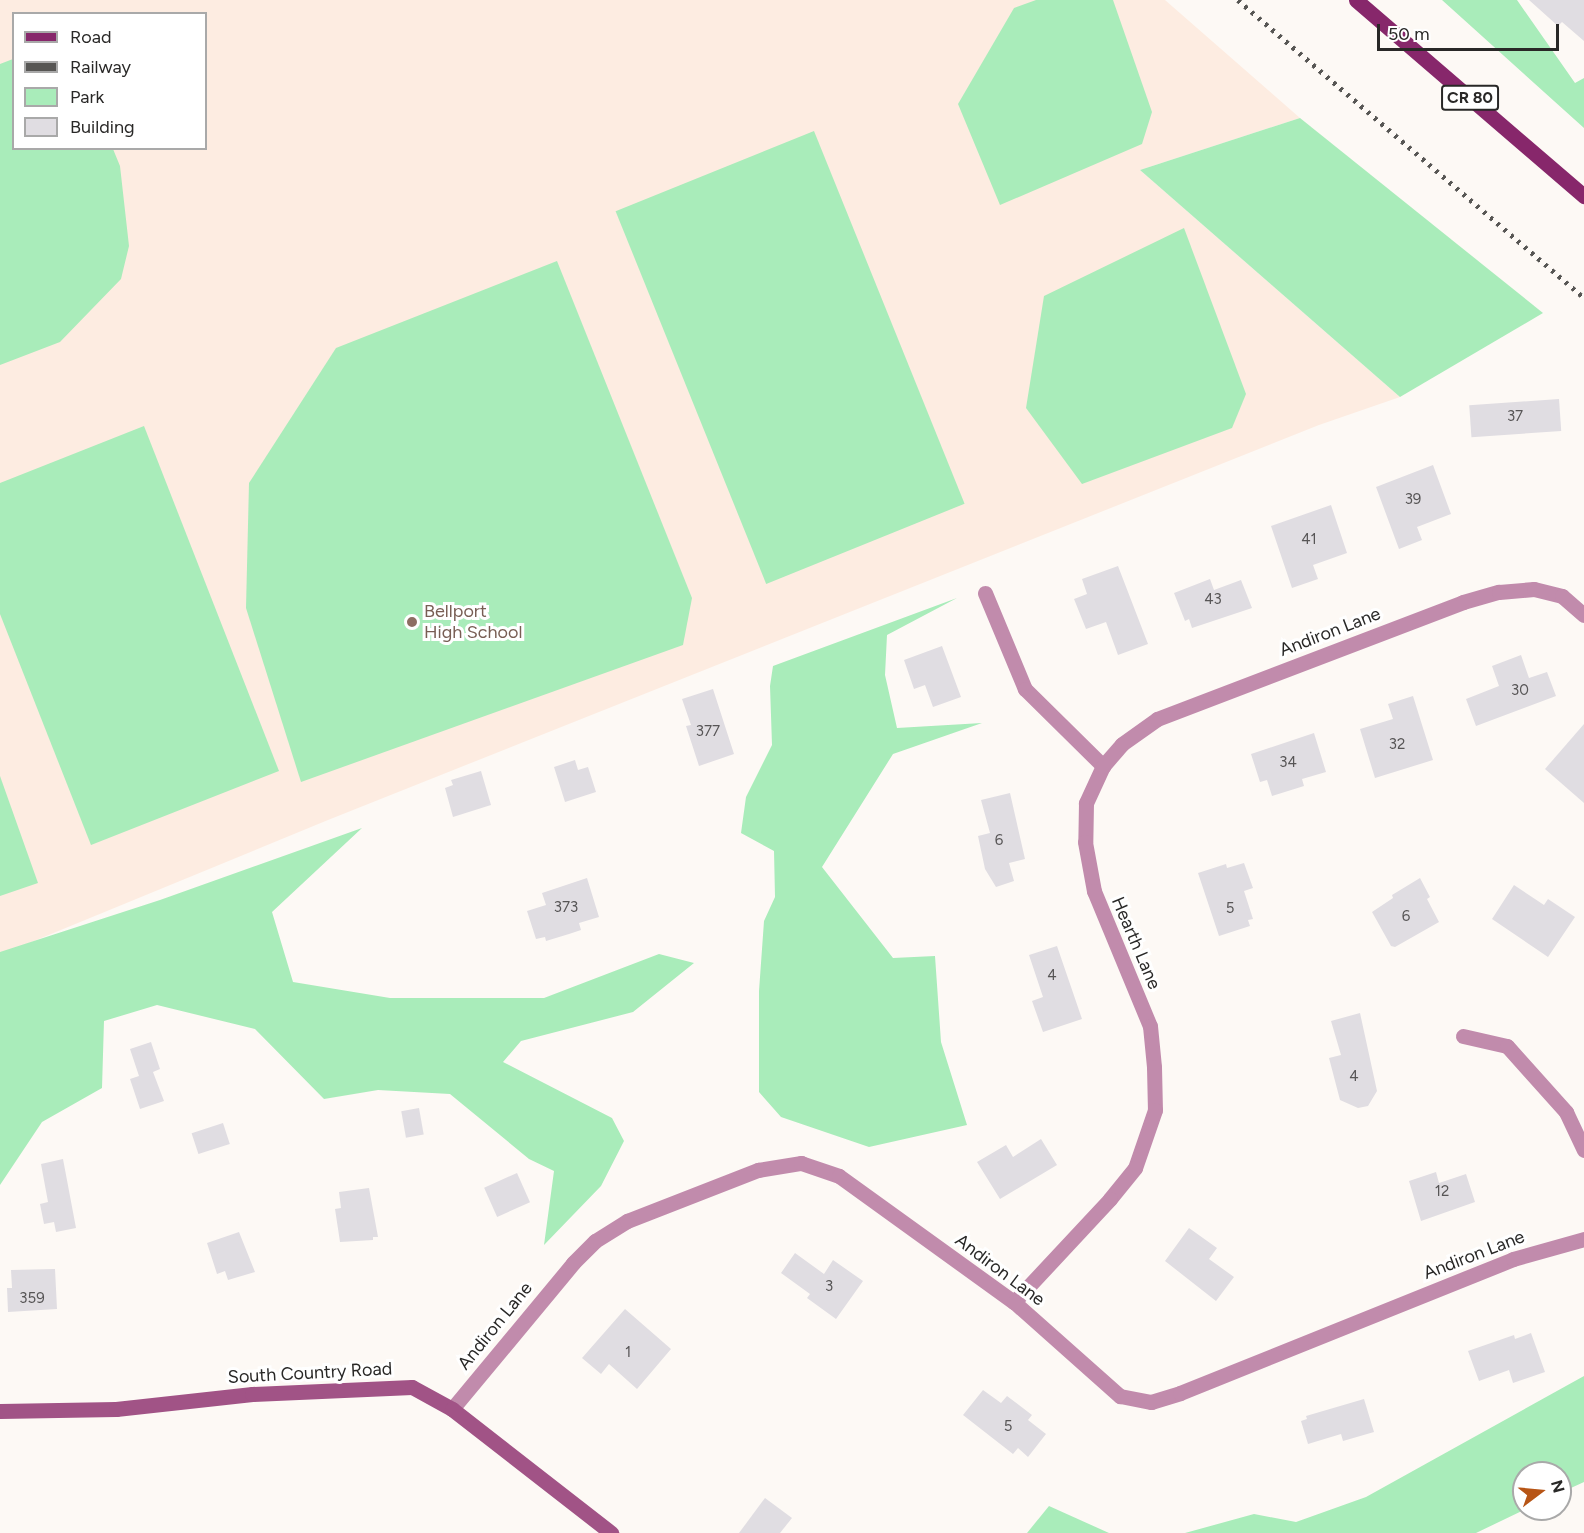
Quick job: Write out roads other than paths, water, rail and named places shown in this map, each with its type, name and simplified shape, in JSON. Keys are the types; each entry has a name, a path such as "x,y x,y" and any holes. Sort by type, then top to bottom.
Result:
{"main road":[{"name":"CR 80","path":"1356,0 1584,196"},
{"name":"South Country Road","path":"0,1411 116,1409 252,1394 412,1387 453,1409 611,1533"}],"street":[{"name":"Andiron Lane","path":"1103,766 1122,744 1157,719 1463,602 1499,592 1534,590 1562,596 1584,615"},
{"path":"985,593 1025,689 1103,766"},
{"name":"Hearth Lane","path":"1014,1302 1110,1199 1135,1168 1155,1110 1150,1026 1094,891 1085,842 1086,803 1103,766"},
{"path":"1463,1036 1507,1046 1566,1112 1584,1150"},
{"name":"Andiron Lane","path":"453,1409 573,1263 595,1241 627,1221 758,1170 801,1163 839,1176 1014,1302 1120,1396 1151,1402 1180,1393 1512,1259 1584,1239"}],"railway":[{"path":"1238,0 1584,298"}],"place":[{"name":"Bellport High School","path":"412,622"}]}
